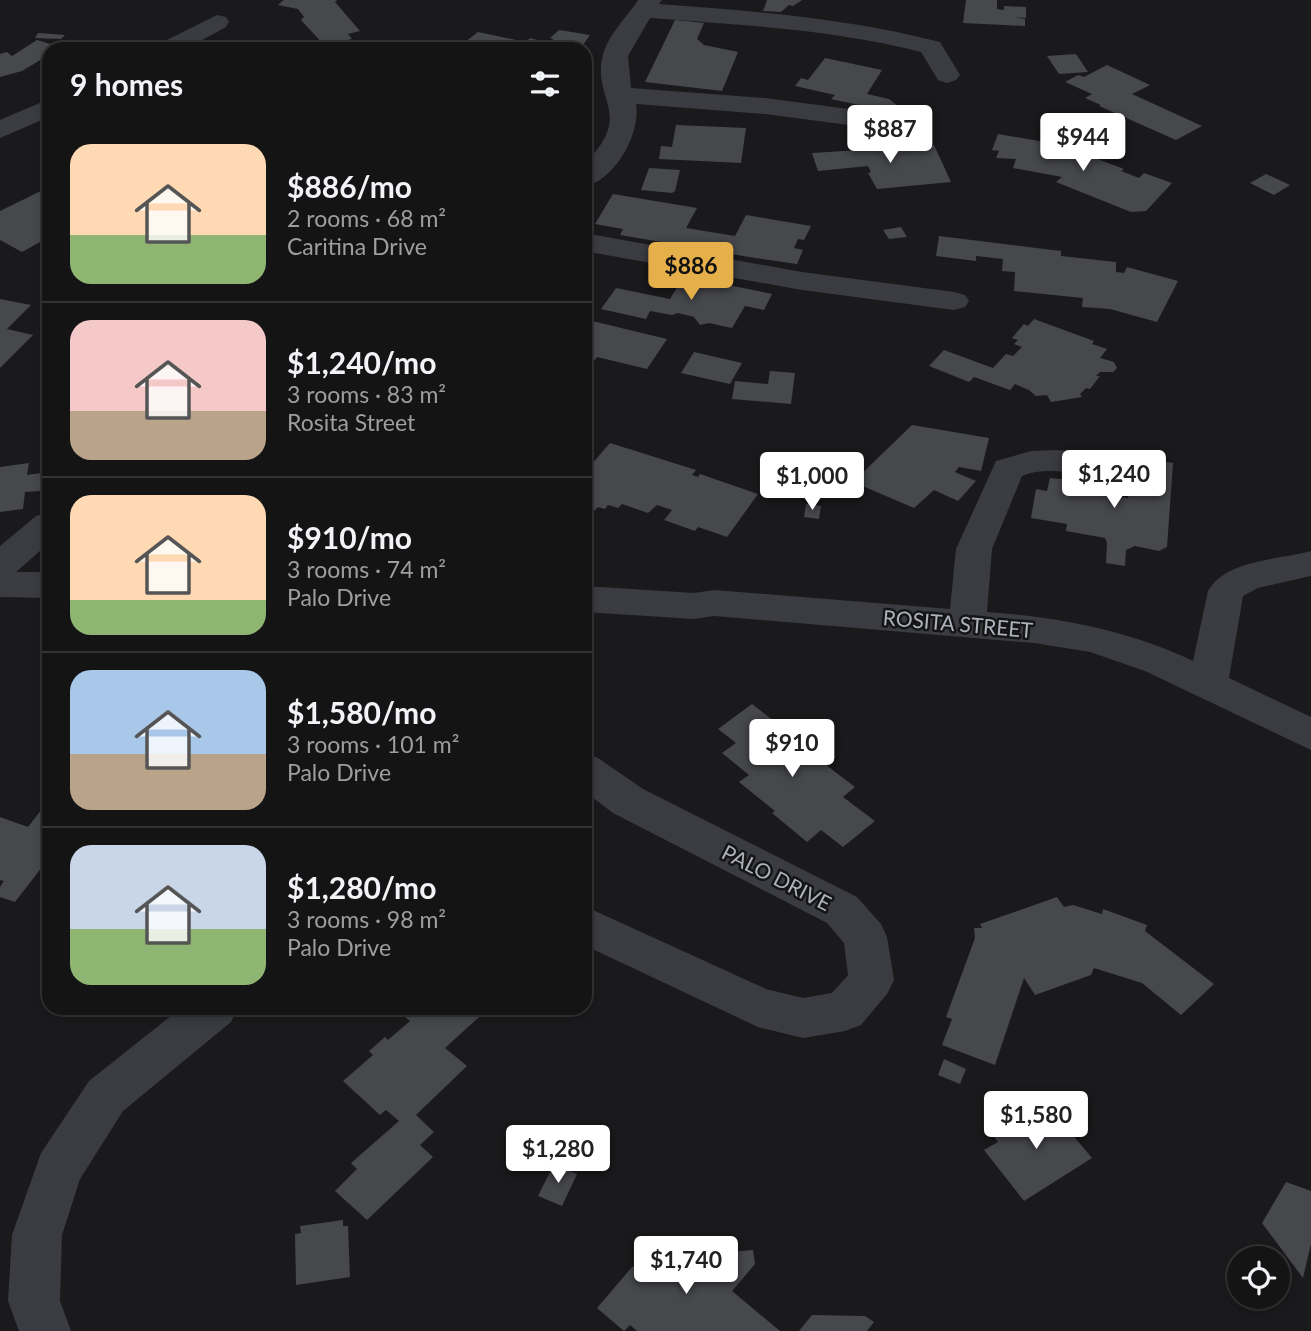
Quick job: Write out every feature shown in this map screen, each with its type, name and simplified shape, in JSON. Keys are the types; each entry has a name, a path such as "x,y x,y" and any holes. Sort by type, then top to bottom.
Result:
{"street":[{"path":"592,173 602,165 620,134 624,115 614,80 615,53 647,5 824,26 896,37 931,47 962,43"},
{"path":"181,42 216,22"},
{"path":"931,47 947,75"},
{"path":"618,95 765,106 856,118"},
{"path":"0,130 42,110"},
{"path":"592,243 802,281 954,300"},
{"path":"967,623 974,549 1008,469 1018,464 1054,461 1110,465"},
{"path":"0,565 42,530"},
{"path":"1208,684 1226,591 1232,584 1298,569 1311,563"},
{"path":"0,584 42,585"},
{"name":"ROSITA STREET","path":"592,600 694,606 714,603 1034,629 1093,639 1159,661 1311,735"},
{"name":"PALO DRIVE","path":"592,775 628,801 842,910 865,937 871,980 845,1011 803,1018 758,1007 592,928"},
{"path":"45,1331 34,1301 37,1235 58,1169 106,1096 206,1015"}],"building":[{"path":"284,0 337,0 335,2 360,31 348,34 352,39 321,42 301,20 304,17 298,9 278,5"},
{"path":"767,0 802,0 793,6 789,5 781,12 763,11"},
{"path":"966,0 997,0 997,9 1004,10 1004,6 1026,7 1026,18 1013,17 1025,19 1025,26 963,23"},
{"path":"675,20 704,23 697,39 704,45 738,52 722,91 645,82"},
{"path":"559,30 590,35 585,42 560,42 550,38"},
{"path":"478,32 526,42 465,42"},
{"path":"38,33 65,35 61,39 35,38"},
{"path":"530,38 545,42 526,42"},
{"path":"37,40 44,42 42,59 22,71 0,77 0,54 7,52 12,56"},
{"path":"1076,54 1088,72 1059,74 1047,56"},
{"path":"825,58 882,70 867,94 889,99 914,119 890,124 868,107 831,99 835,95 795,86 801,78 808,80"},
{"path":"1107,65 1150,85 1132,94 1202,126 1176,140 1099,106 1101,105 1085,98 1092,94 1065,82 1078,75 1084,77"},
{"path":"676,125 746,128 741,163 659,159 661,146 672,147"},
{"path":"998,134 1050,143 1048,149 1054,145 1071,145 1139,178 1144,173 1172,183 1146,211 1131,212 1056,182 1062,177 1013,168 1016,159 996,158 999,151 992,150"},
{"path":"889,144 891,148 934,145 951,182 877,189 868,173 871,172 868,166 818,171 812,153 860,150 858,146"},
{"path":"649,168 680,170 675,191 641,190"},
{"path":"1266,174 1290,185 1274,195 1250,183"},
{"path":"42,190 42,241 22,252 0,240 0,211"},
{"path":"613,194 697,208 686,228 735,236 746,215 811,226 804,240 798,239 794,248 803,250 797,264 749,257 620,235 623,229 595,224"},
{"path":"901,227 907,237 889,239 883,230"},
{"path":"939,236 1061,251 1061,256 1116,262 1116,272 1124,273 1127,267 1178,281 1157,322 1110,309 1082,307 1083,298 1014,291 1015,272 1002,271 1003,259 976,256 976,261 936,256"},
{"path":"684,276 772,294 764,310 745,306 732,328 709,323 700,325 694,317 678,313 672,315 650,311 646,319 601,309 616,288 670,299"},
{"path":"0,299 31,305 7,329 33,335 0,368"},
{"path":"1034,319 1094,341 1092,344 1107,349 1100,358 1114,362 1117,368 1113,372 1100,372 1090,389 1086,388 1080,394 1082,397 1051,402 1047,395 1036,396 1015,384 1010,390 974,377 969,382 929,366 944,350 993,368 1006,354 1013,356 1022,347 1014,344 1018,340 1012,338 1024,324 1028,326"},
{"path":"592,321 667,339 647,369 597,357 592,364"},
{"path":"694,352 742,363 730,384 681,373"},
{"path":"770,371 795,373 791,404 732,399 735,381 768,384"},
{"path":"912,425 989,438 981,471 959,467 955,472 976,481 958,501 934,490 914,508 853,482"},
{"path":"610,443 696,470 692,475 698,477 700,474 758,494 727,537 698,527 695,531 664,520 672,510 657,505 648,513 622,504 618,508 608,505 605,509 598,507 592,510 592,464"},
{"path":"1132,457 1173,463 1167,547 1159,551 1135,546 1126,550 1125,566 1106,563 1105,538 1066,531 1067,524 1031,518 1036,489 1047,491 1050,478 1081,481 1080,489 1101,493 1106,488 1115,489 1120,497 1128,498"},
{"path":"29,463 27,475 42,473 42,495 40,491 25,492 23,509 0,512 0,467"},
{"path":"806,504 821,506 819,519 804,517"},
{"path":"752,704 791,734 795,731 805,738 800,743 809,752 855,787 843,797 875,821 843,847 821,830 807,842 739,782 749,775 722,753 736,743 718,729"},
{"path":"42,809 42,867 15,902 0,897 0,887 4,881 0,880 0,817 28,827"},
{"path":"1057,897 1064,907 1073,905 1102,914 1103,909 1147,925 1145,931 1214,984 1181,1015 1142,983 1094,968 1091,975 1035,995 1024,978 995,1065 942,1045 952,1019 946,1017 975,938 974,928 982,928 980,924"},
{"path":"403,1015 481,1015 445,1048 467,1066 416,1115 434,1132 420,1145 433,1157 367,1220 335,1191 357,1169 351,1163 399,1121 386,1110 380,1115 343,1081 373,1055 369,1051 385,1037 388,1040 410,1021"},
{"path":"944,1059 966,1069 960,1084 938,1075"},
{"path":"1044,1101 1092,1158 1024,1201 984,1150 998,1142 991,1133"},
{"path":"554,1164 577,1174 562,1206 538,1196"},
{"path":"1286,1182 1311,1191 1311,1244 1303,1278 1290,1261 1290,1246 1279,1246 1262,1223"},
{"path":"343,1220 343,1226 348,1226 350,1277 296,1285 295,1234 301,1233 300,1226"},
{"path":"698,1248 715,1250 716,1253 753,1250 755,1264 732,1291 780,1331 637,1331 630,1325 624,1331 597,1308 632,1267 683,1262 682,1253"},
{"path":"812,1315 865,1316 874,1322 867,1331 799,1331"}]}
